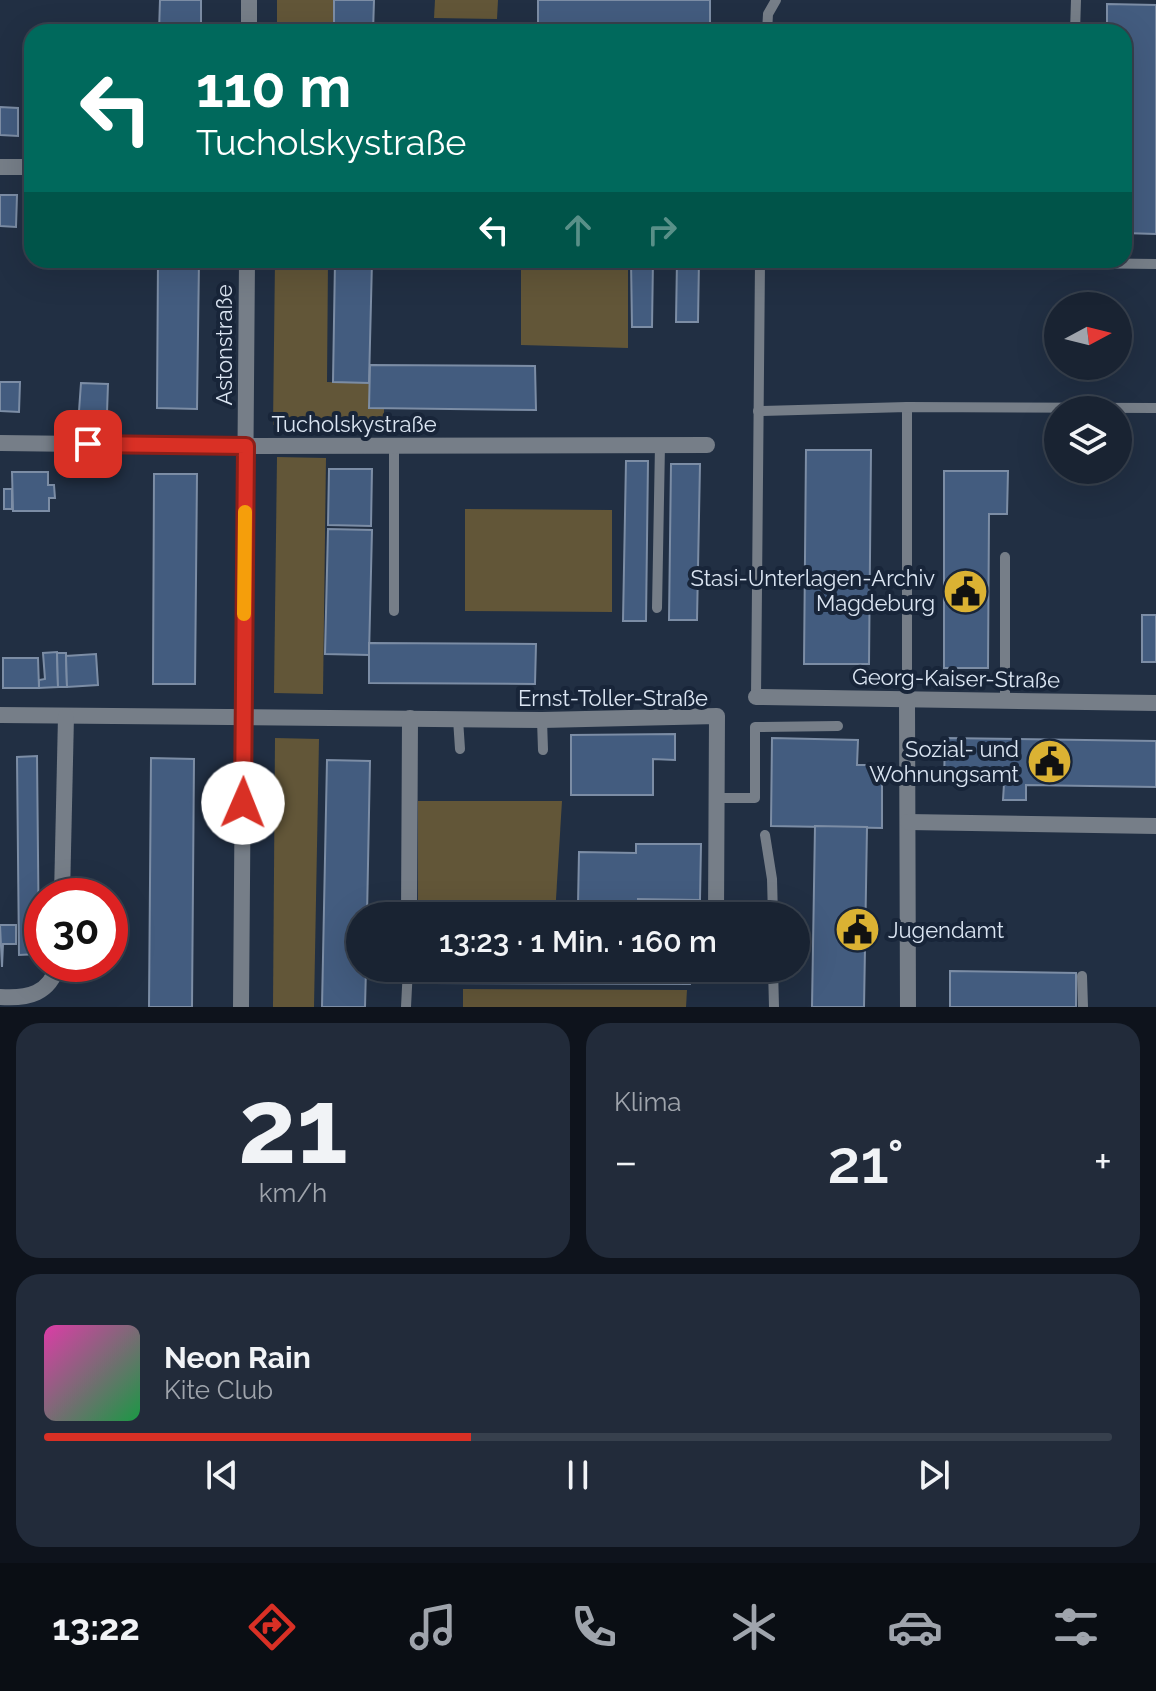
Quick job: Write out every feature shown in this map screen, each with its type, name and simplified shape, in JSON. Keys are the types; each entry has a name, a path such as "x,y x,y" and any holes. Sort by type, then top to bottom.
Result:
{"street":[{"path":"249,0 249,24"},
{"path":"0,167 24,167"},
{"name":"Astonstraße","path":"241,1007 247,268"},
{"name":"Tucholskystraße","path":"0,443 707,445"},
{"name":"Georg-Kaiser-Straße","path":"756,697 1156,703"},
{"path":"907,699 908,1007"},
{"name":"Ernst-Toller-Straße","path":"0,715 542,720 717,716 716,902"},
{"path":"62,878 66,716"},
{"path":"409,902 410,718"},
{"path":"908,822 1156,826"},
{"path":"0,997 27,997 42,991 50,982"}],"lane":[{"path":"767,24 768,14 776,0"},
{"path":"1075,24 1076,0"},
{"path":"1132,263 1156,264"},
{"path":"756,697 760,268"},
{"path":"758,411 907,407 1156,408"},
{"path":"907,407 907,699"},
{"path":"657,608 660,445"},
{"path":"394,446 394,611"},
{"path":"1005,557 1005,701"},
{"path":"458,719 460,749"},
{"path":"542,720 543,750"},
{"path":"717,798 755,798 755,727 838,726"},
{"path":"765,835 773,902"},
{"path":"1082,976 1083,1007"},
{"path":"406,1007 407,982"},
{"path":"773,982 774,1007"}],"shaded area":[{"path":"277,0 334,0 334,24 277,24"},
{"path":"435,0 498,0 497,19 434,18"},
{"path":"275,268 328,268 327,382 370,383 370,408 384,409 384,426 273,425"},
{"path":"521,268 628,268 628,348 521,345"},
{"path":"277,457 326,458 323,694 274,693"},
{"path":"465,509 612,510 612,612 465,611"},
{"path":"275,738 319,739 314,1007 273,1007"},
{"path":"418,801 562,801 556,902 418,902"},
{"path":"463,989 687,990 686,1007 463,1007"}],"building":[{"path":"160,0 201,0 201,24 159,24"},
{"path":"334,0 374,0 373,24 334,24"},
{"path":"538,0 710,0 710,23 538,24"},
{"path":"1107,4 1156,5 1156,234 1132,233 1132,24 1107,24"},
{"path":"0,107 18,108 18,136 0,135"},
{"path":"0,195 17,195 16,227 0,226"},
{"path":"158,268 199,268 197,409 157,408"},
{"path":"335,268 372,268 369,383 333,382"},
{"path":"631,268 653,268 652,327 632,327"},
{"path":"677,268 699,268 698,322 676,322"},
{"path":"370,365 535,366 536,410 369,408"},
{"path":"0,382 20,382 19,412 0,411"},
{"path":"81,383 108,384 107,413 79,411"},
{"path":"806,450 871,450 869,664 804,664"},
{"path":"626,461 648,461 646,621 623,621"},
{"path":"671,464 700,464 697,620 669,620"},
{"path":"329,469 372,469 371,526 328,525"},
{"name":"Stasi-Unterlagen-Archiv Magdeburg","path":"944,471 1008,471 1007,514 989,514 988,668 944,668"},
{"path":"12,472 48,472 48,485 54,485 55,498 49,498 49,511 13,511"},
{"path":"154,474 197,474 195,684 153,684"},
{"path":"4,489 12,489 12,509 4,509"},
{"path":"328,529 372,530 369,655 325,654"},
{"path":"1142,615 1156,615 1156,662 1142,662"},
{"path":"369,643 536,644 535,684 369,683"},
{"path":"57,652 58,687 39,688 39,680 45,679 43,653"},
{"path":"57,653 66,653 67,687 58,687"},
{"path":"96,654 98,685 67,687 66,656"},
{"path":"3,658 38,658 39,688 3,688"},
{"path":"675,734 675,760 653,759 653,795 571,795 571,735"},
{"path":"772,738 858,740 857,765 882,765 882,828 771,826"},
{"name":"Sozial- und Wohnungsamt","path":"945,738 1156,741 1156,787 1026,785 1026,800 1003,800 1004,784 944,783"},
{"path":"37,756 38,878 24,878 24,955 19,955 17,757"},
{"path":"151,758 194,759 192,1007 149,1007"},
{"path":"327,760 370,761 367,902 346,902 346,982 366,982 365,1007 322,1007"},
{"path":"815,826 867,827 864,1007 812,1007"},
{"path":"636,844 701,844 700,900 578,902 579,852 636,853"},
{"path":"0,925 16,925 16,944 3,944 2,967"},
{"path":"950,971 1076,973 1076,1007 950,1007"},
{"path":"431,982 690,982 690,984"}],"slow traffic":[{"path":"244,614 245,512"}],"place":[{"name":"Stasi-Unterlagen-Archiv Magdeburg","path":"966,591"},
{"name":"Sozial- und Wohnungsamt","path":"1050,762"},
{"name":"Jugendamt","path":"857,930"}],"route":[{"path":"88,444 246,446 243,803"}]}
